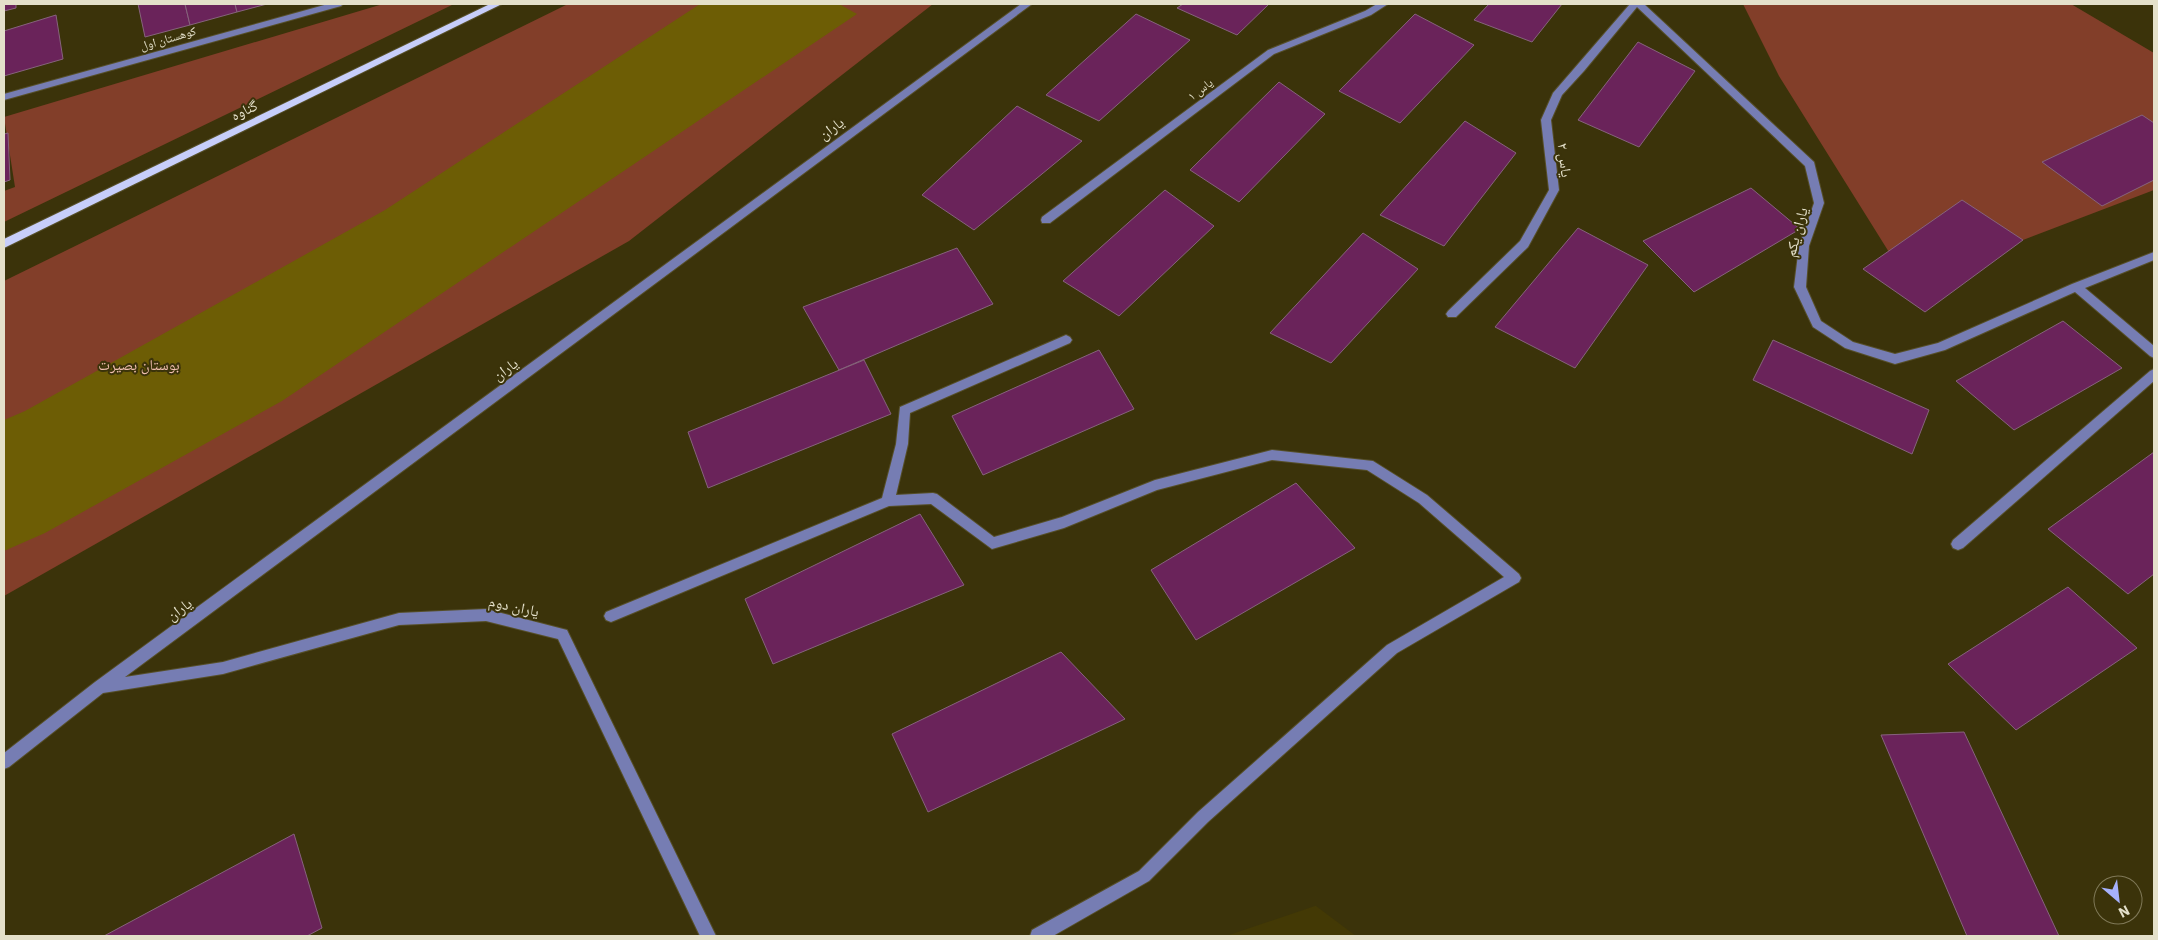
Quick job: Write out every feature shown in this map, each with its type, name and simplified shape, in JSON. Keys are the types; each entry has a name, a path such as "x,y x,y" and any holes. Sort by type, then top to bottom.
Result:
{"main road":[{"name":"گناوه","path":"4,244 497,4"}],"street":[{"name":"کوهستان اول","path":"4,97 338,4"},
{"name":"یاران","path":"4,762 100,687 1027,4"},
{"name":"یاس ۱","path":"1046,220 1271,52 1368,13 1383,4"},
{"name":"یاس ۲","path":"1452,314 1524,244 1554,190 1546,120 1558,93 1581,69 1635,4"},
{"name":"یاران یکم","path":"1639,4 1810,164 1819,203 1804,246 1800,287 1817,324 1849,345 1895,359 1941,347 2076,287 2154,256"},
{"path":"2076,287 2154,353"},
{"path":"888,501 902,444 904,410 1066,340"},
{"path":"1958,544 2154,374"},
{"path":"611,616 888,501 933,498 992,543 1064,522 1155,486 1272,455 1369,465 1423,499 1514,578 1392,650 1204,817 1144,876 1038,936"},
{"name":"یاران دوم","path":"100,687 223,668 399,619 486,615 562,634 708,936"}],"shaded area":[{"path":"700,4 839,4 857,14 282,401 45,533 4,551 4,420 25,411 385,210"},
{"path":"1315,906 1356,936 1226,936"}],"green space":[{"path":"383,4 454,4 4,222 4,191 15,187 4,117"},
{"name":"بوستان بصیرت","path":"568,4 933,4 629,241 4,596 4,281"},
{"path":"1743,4 2071,4 2154,53 2154,190 2023,240 1912,289 1779,76"}],"building":[{"path":"4,4 16,4 16,8 4,11"},
{"path":"138,4 185,4 190,25 145,37"},
{"path":"185,4 235,4 237,12 190,25"},
{"path":"235,4 267,4 237,12"},
{"path":"1183,4 1269,4 1237,35 1177,8"},
{"path":"1489,4 1562,4 1532,42 1474,20"},
{"path":"1136,14 1190,40 1099,121 1046,95"},
{"path":"1415,14 1474,45 1400,123 1339,91"},
{"path":"56,15 63,59 4,76 4,31"},
{"path":"1638,42 1695,71 1639,147 1578,120"},
{"path":"1279,82 1325,114 1239,202 1190,170"},
{"path":"1017,106 1082,141 974,230 922,195"},
{"path":"2142,115 2154,123 2154,180 2102,206 2042,162"},
{"path":"1465,121 1516,153 1444,246 1380,215"},
{"path":"8,133 10,180 4,182 4,134"},
{"path":"1751,188 1800,229 1694,292 1643,241"},
{"path":"1165,190 1214,226 1119,316 1063,281"},
{"path":"1962,200 2023,240 1925,312 1863,269"},
{"path":"1578,228 1648,265 1575,368 1495,327"},
{"path":"1363,233 1418,269 1331,363 1270,333"},
{"path":"957,248 993,304 839,370 803,307"},
{"path":"2063,321 2122,368 2014,430 1956,381"},
{"path":"1773,340 1929,410 1912,454 1753,380"},
{"path":"1099,350 1134,409 983,475 952,416"},
{"path":"864,360 891,414 708,488 688,432"},
{"path":"2154,452 2154,574 2128,594 2048,529"},
{"path":"1296,483 1355,548 1196,640 1151,570"},
{"path":"920,514 964,585 773,664 745,599"},
{"path":"2068,587 2137,648 2016,730 1948,664"},
{"path":"1061,652 1125,719 928,812 892,734"},
{"path":"1964,732 2059,936 1967,936 1881,735"},
{"path":"294,834 322,928 307,936 104,936"}]}
